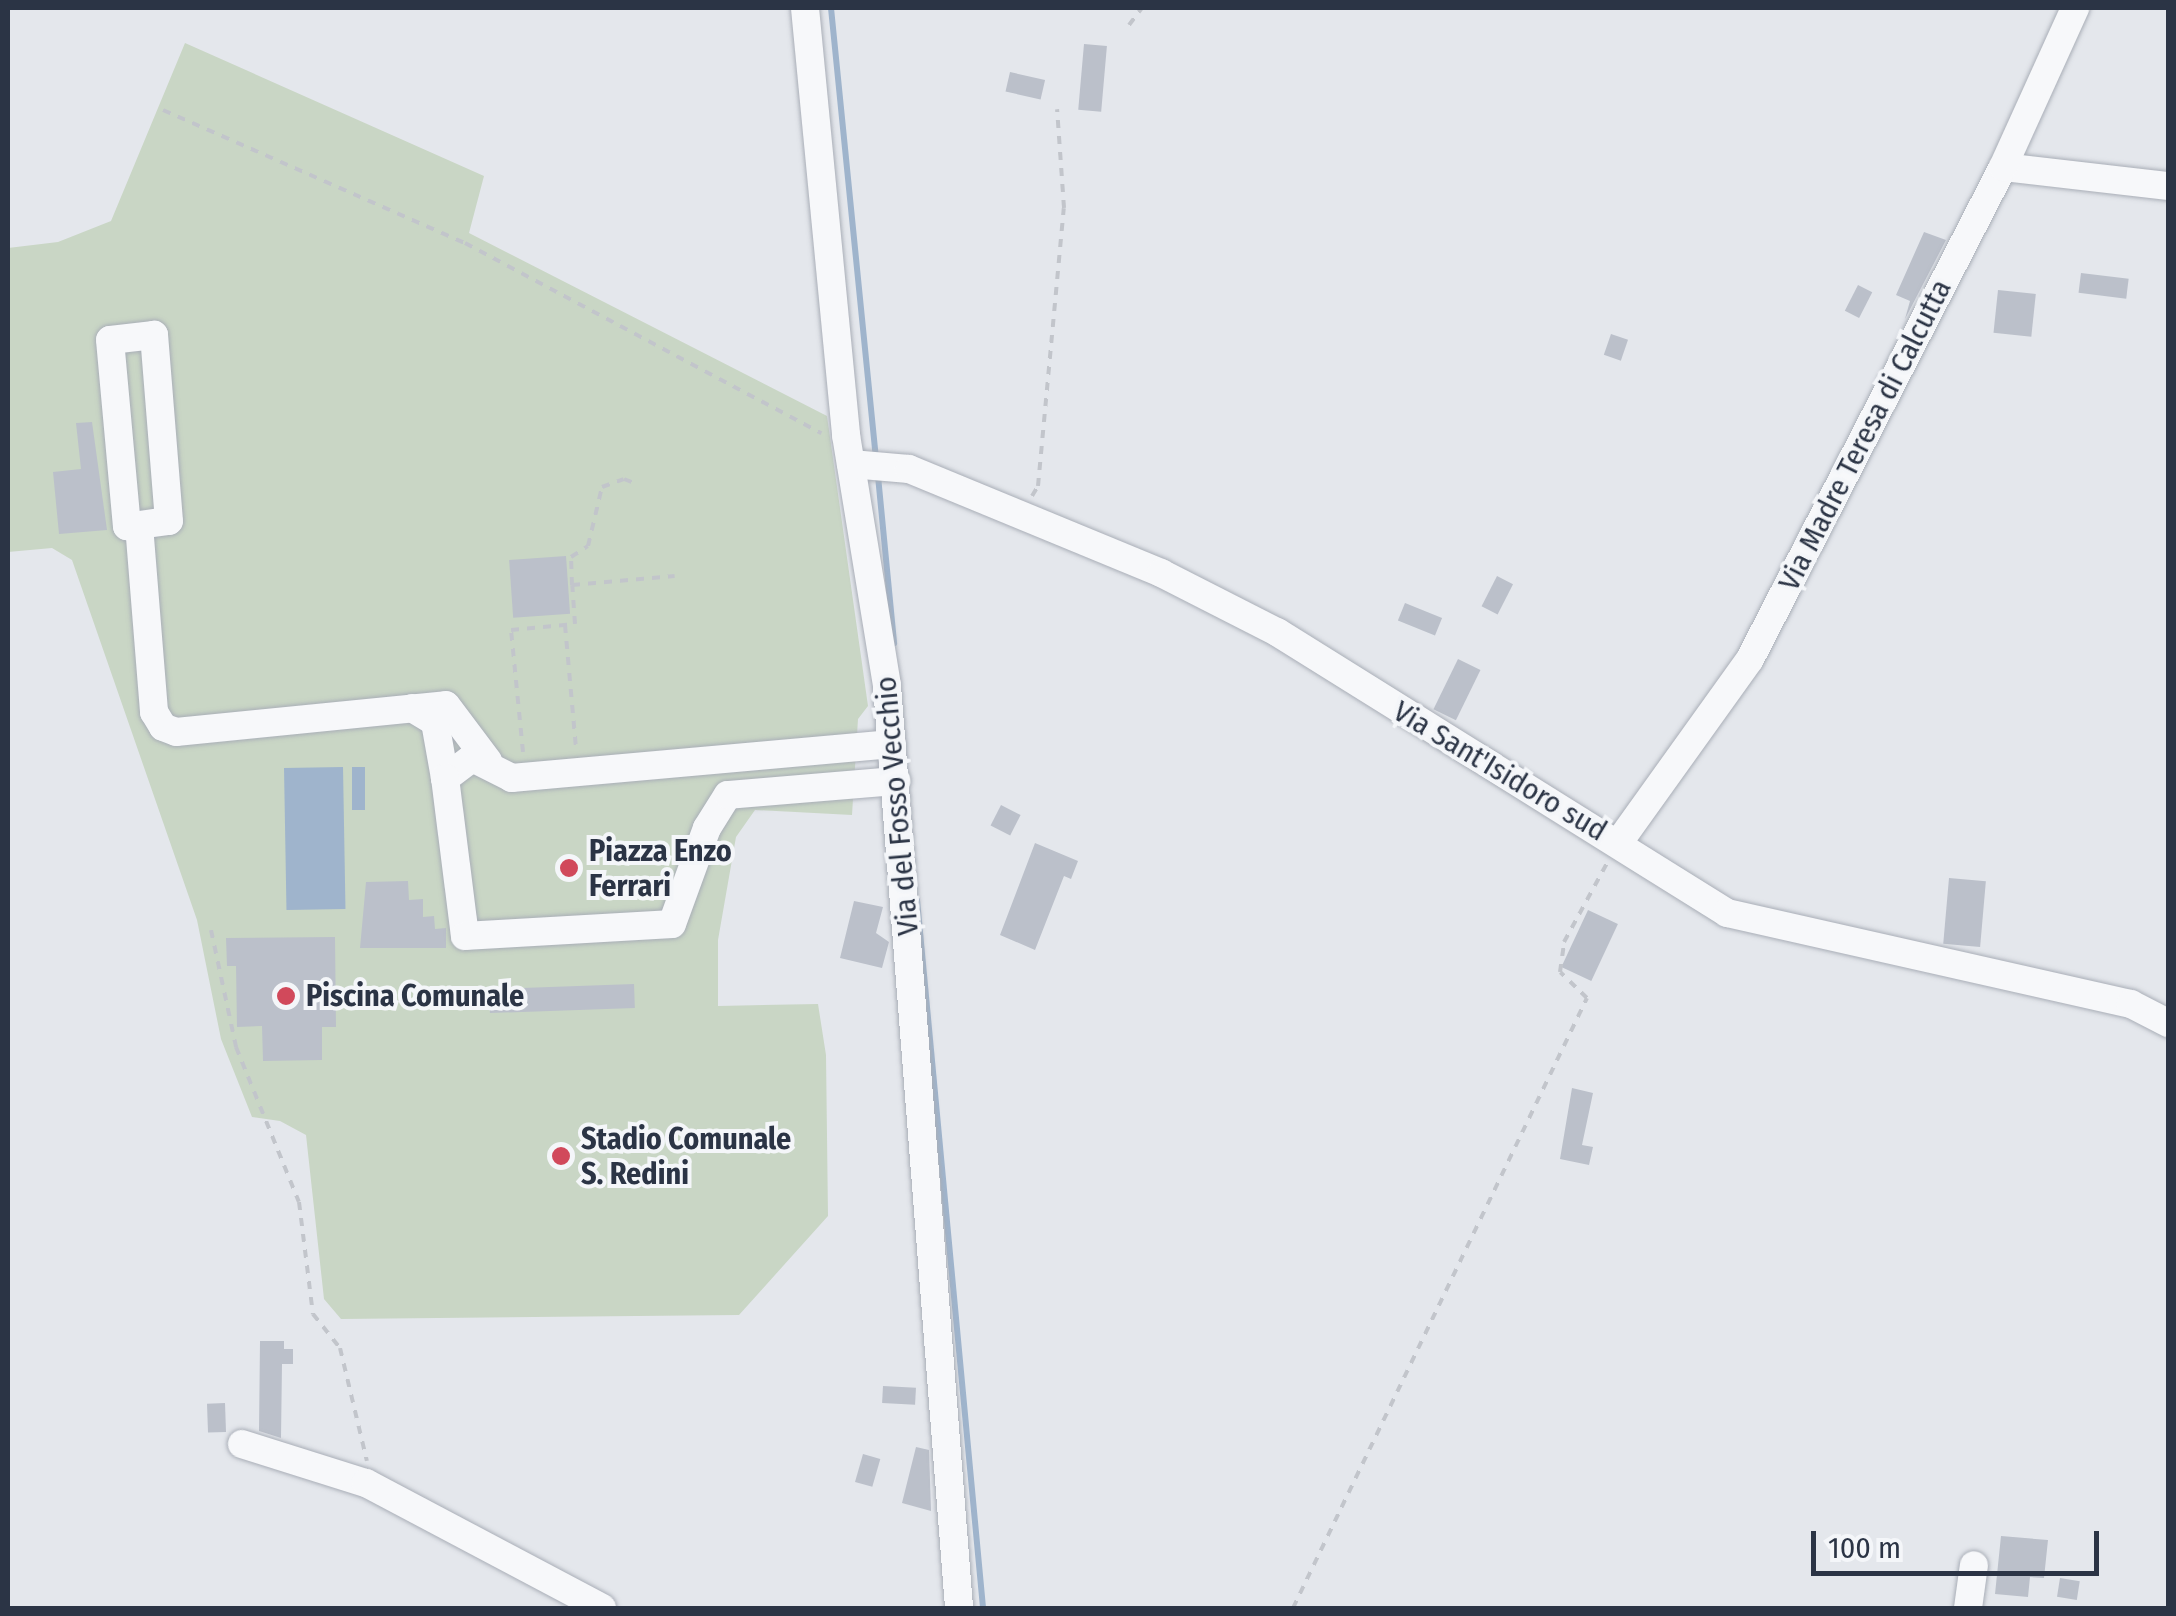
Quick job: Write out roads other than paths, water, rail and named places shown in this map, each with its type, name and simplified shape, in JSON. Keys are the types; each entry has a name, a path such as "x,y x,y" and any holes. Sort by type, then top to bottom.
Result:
{"street":[{"name":"Via del Fosso Vecchio","path":"805,8 846,436 869,463 960,1608"},
{"name":"Via Madre Teresa di Calcutta","path":"1619,842 1750,658 2002,167 2074,8"},
{"path":"2002,167 2168,186"},
{"path":"154,336 169,522 139,525 127,526 110,340 154,336"},
{"name":"Via Sant'Isidoro sud","path":"869,463 1161,573 1277,632 1422,727 1619,842 1727,913 2130,1004 2168,1023"},
{"path":"139,525 154,712 163,727 176,732 446,704 458,713 488,761 512,778 892,744"},
{"path":"412,708 435,722 464,936 672,924 707,828 728,795 718,761"},
{"path":"445,778 472,758 488,761"},
{"path":"728,795 896,781"},
{"path":"242,1444 366,1482 602,1608"},
{"path":"1968,1608 1974,1565"}],"water":[{"path":"343,767 345,909 286,910 284,768"},
{"path":"352,767 365,767 365,810 352,810"}],"waterway":[{"path":"831,8 876,459"},
{"path":"878,476 894,643"},
{"path":"917,900 983,1608"}],"place":[{"name":"Piazza Enzo Ferrari","path":"569,868"},
{"name":"Piscina Comunale","path":"286,996"},
{"name":"Stadio Comunale S. Redini","path":"561,1156"}]}
